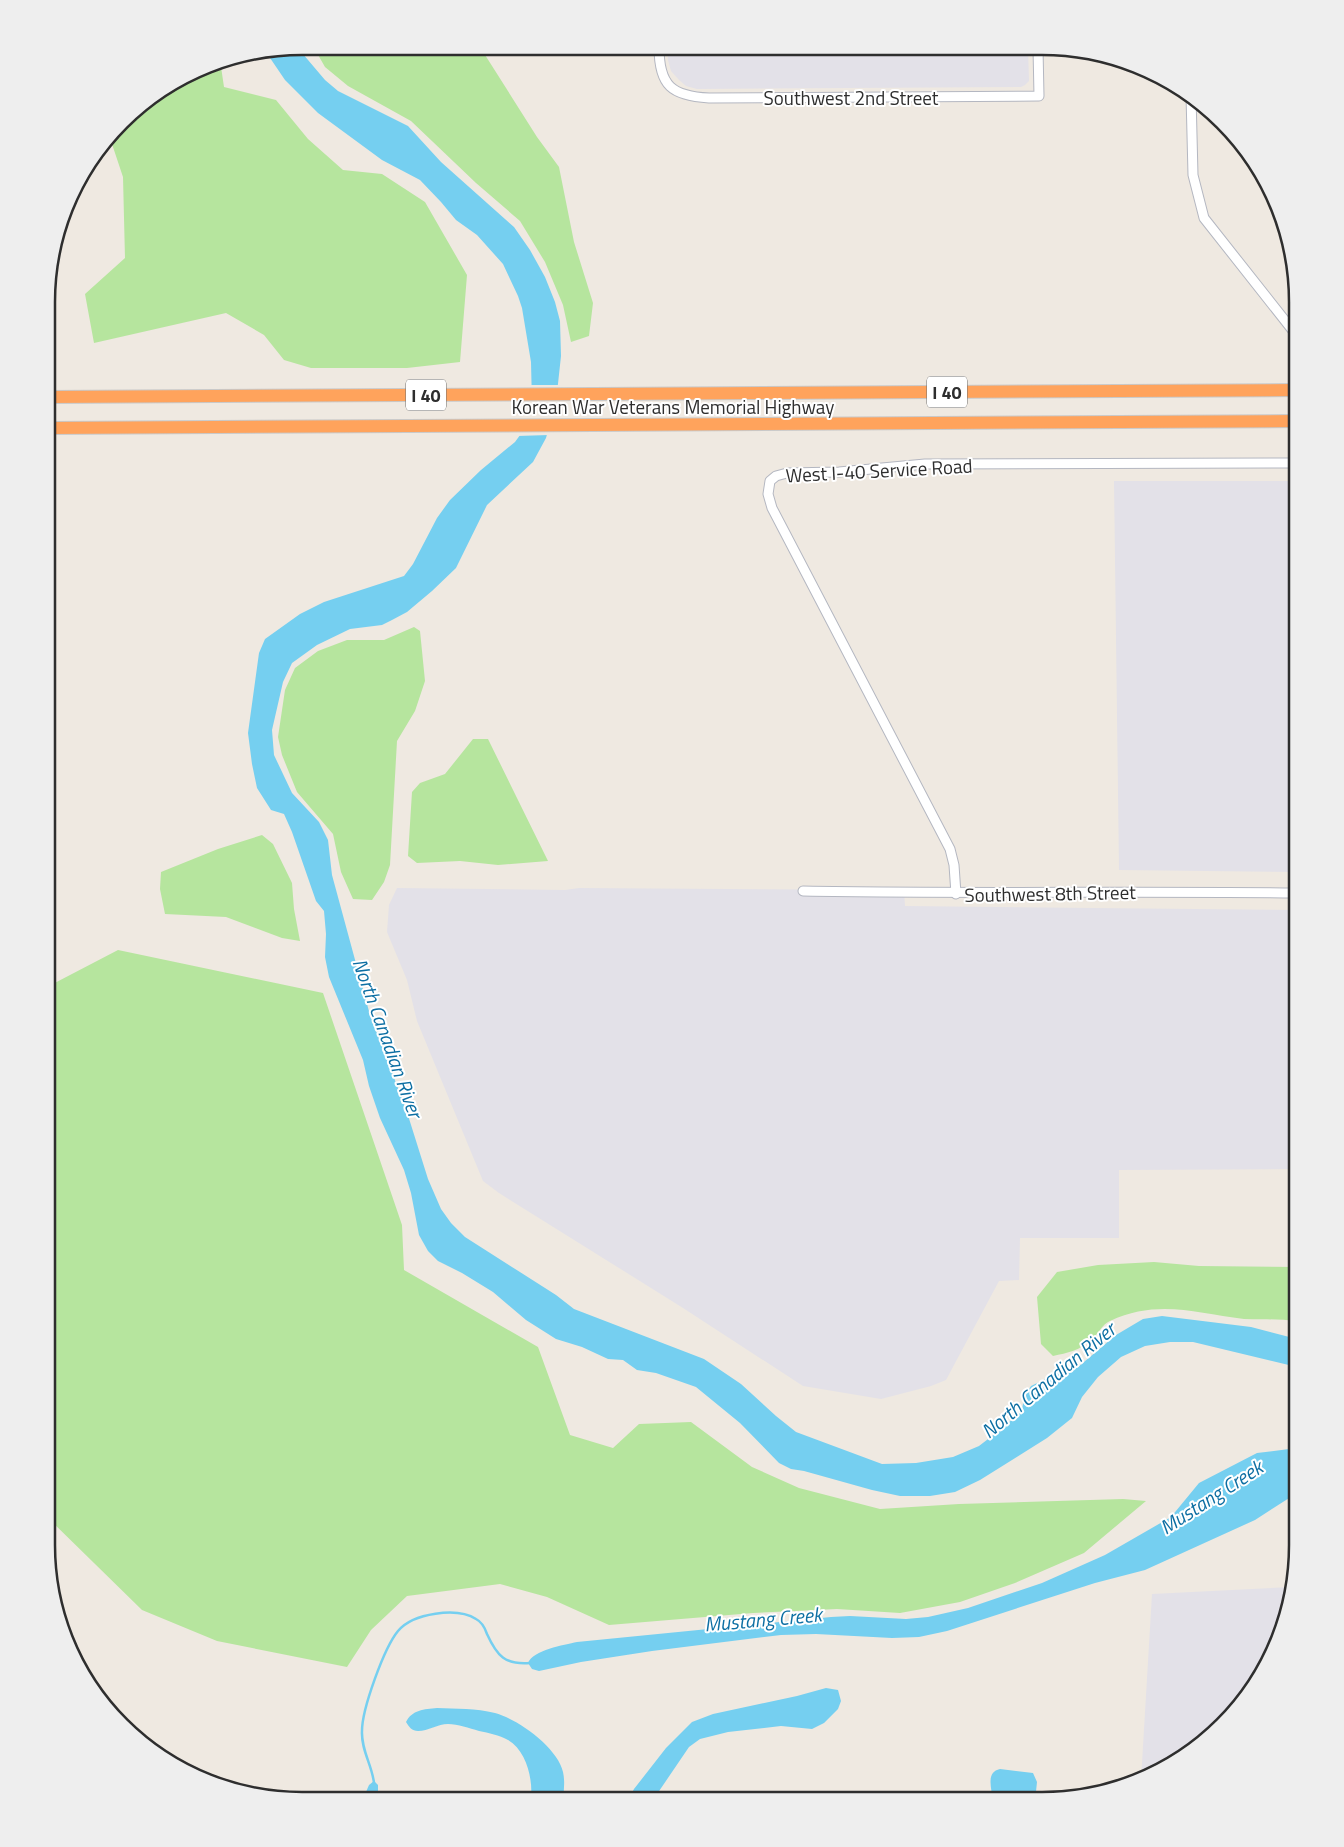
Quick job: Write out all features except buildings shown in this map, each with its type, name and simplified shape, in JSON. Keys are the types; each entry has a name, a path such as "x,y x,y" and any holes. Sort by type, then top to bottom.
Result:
{"highway":[{"name":"Korean War Veterans Memorial Highway","path":"55,397 1289,390"},
{"name":"Korean War Veterans Memorial Highway","path":"55,428 1289,421"}],"street":[{"name":"Southwest 2nd Street","path":"660,55 662,72 668,84 675,92 685,96 708,98 1039,96 1038,55"},
{"path":"1191,105 1193,175 1204,218 1289,324"},
{"name":"West I-40 Service Road","path":"956,894 954,865 950,849 772,508 768,494 770,481 776,476 787,473 839,472 925,464 1289,463"},
{"name":"Southwest 8th Street","path":"803,891 956,894 1083,891 1289,893"}],"shaded area":[{"path":"668,55 1028,55 1029,81 1021,87 697,89 686,86 679,80 671,71"},
{"path":"1114,481 1289,481 1289,872 1119,870"},
{"path":"397,888 565,890 579,888 904,890 905,906 1289,910 1289,1169 1119,1170 1119,1238 1020,1238 1019,1280 999,1281 946,1380 931,1386 881,1399 803,1386 483,1181 417,1021 407,980 387,932 389,905"},
{"path":"1285,1587 1276,1625 1264,1654 1256,1669 1228,1708 1192,1741 1166,1759 1142,1771 1152,1594"}],"green space":[{"path":"318,55 485,55 537,137 559,167 574,242 593,303 589,336 571,342 563,305 545,262 520,221 476,183 411,121 348,86 325,67"},
{"path":"221,68 224,87 276,100 308,139 343,170 382,174 425,202 467,275 460,362 407,368 311,368 284,360 264,335 226,313 94,343 85,294 125,258 123,177 112,144 116,139 139,116 178,88"},
{"path":"414,627 420,631 425,681 415,711 397,741 390,865 384,882 372,900 353,899 341,872 333,834 297,792 282,755 278,737 285,690 295,668 318,651 347,640 384,640"},
{"path":"473,739 488,739 548,861 498,865 460,861 417,863 408,856 412,792 420,783 445,774"},
{"path":"262,835 273,844 292,883 294,909 300,941 282,938 226,917 165,914 160,889 161,872 218,849"},
{"path":"118,950 323,993 402,1225 404,1270 538,1347 570,1435 613,1448 639,1424 691,1422 752,1467 799,1488 880,1509 959,1504 1123,1499 1146,1501 1084,1553 1015,1583 960,1602 900,1613 837,1609 753,1613 609,1625 547,1597 500,1584 407,1596 371,1630 347,1667 217,1641 142,1610 55,1525 55,983"},
{"path":"1154,1262 1199,1266 1289,1267 1289,1321 1244,1319 1193,1311 1161,1309 1144,1311 1128,1314 1110,1321 1093,1338 1078,1349 1053,1356 1041,1344 1037,1297 1057,1272 1098,1265"}],"water":[{"name":"North Canadian River","path":"304,55 325,80 338,91 408,126 441,162 514,227 545,277 560,321 561,356 556,402 546,438 533,462 487,505 456,568 407,612 382,625 350,629 317,645 292,663 283,682 272,730 274,755 292,793 319,822 328,840 332,875 370,1015 406,1109 428,1179 441,1209 451,1223 465,1237 556,1295 574,1309 704,1359 741,1384 796,1432 882,1464 916,1463 953,1457 979,1446 1022,1410 1024,1397 1031,1386 1058,1373 1078,1367 1116,1335 1143,1319 1162,1316 1251,1327 1289,1337 1289,1365 1193,1342 1170,1342 1145,1346 1121,1357 1098,1377 1082,1397 1072,1418 1047,1438 980,1480 955,1492 930,1496 900,1496 791,1469 779,1463 740,1423 696,1387 656,1373 637,1370 623,1360 608,1359 582,1347 556,1339 526,1320 493,1292 438,1261 428,1251 419,1235 411,1193 404,1170 380,1118 369,1086 363,1060 329,977 325,957 324,911 316,901 284,814 271,810 257,788 248,733 259,653 265,639 300,614 324,602 404,576 413,564 437,518 450,500 481,470 515,442 523,431 532,404 531,362 522,308 503,264 477,235 456,220 420,180 382,160 318,113 285,80 269,57"},
{"path":"1289,1449 1289,1498 1255,1520 1145,1570 1095,1583 947,1631 919,1637 892,1638 816,1634 781,1635 652,1651 581,1662 539,1671 532,1669 528,1663 531,1658 542,1651 577,1642 831,1617 850,1616 906,1619 928,1617 968,1608 1042,1583 1105,1555 1171,1517 1199,1483 1257,1453"},
{"path":"826,1688 838,1690 841,1701 838,1709 824,1723 812,1729 781,1726 728,1732 700,1739 689,1747 658,1792 632,1792 666,1748 692,1722 713,1714"},
{"path":"437,1708 473,1709 495,1713 515,1721 536,1736 554,1754 563,1772 564,1792 531,1792 530,1775 524,1758 515,1745 505,1738 452,1724 444,1724 416,1731 406,1722 412,1715 423,1710"},
{"path":"1000,1769 1033,1773 1037,1782 1036,1792 992,1792 991,1778 995,1771"},
{"path":"374,1781 378,1785 378,1792 366,1792 369,1785"}],"pier":[{"path":"529,385 560,385 559,403 549,435 517,436 527,415"}],"waterway":[{"name":"Mustang Creek","path":"374,1783 363,1745 363,1721 380,1664 392,1639 405,1625 424,1616 436,1614 458,1613 468,1615 482,1623 494,1648 508,1661 530,1663"}]}
